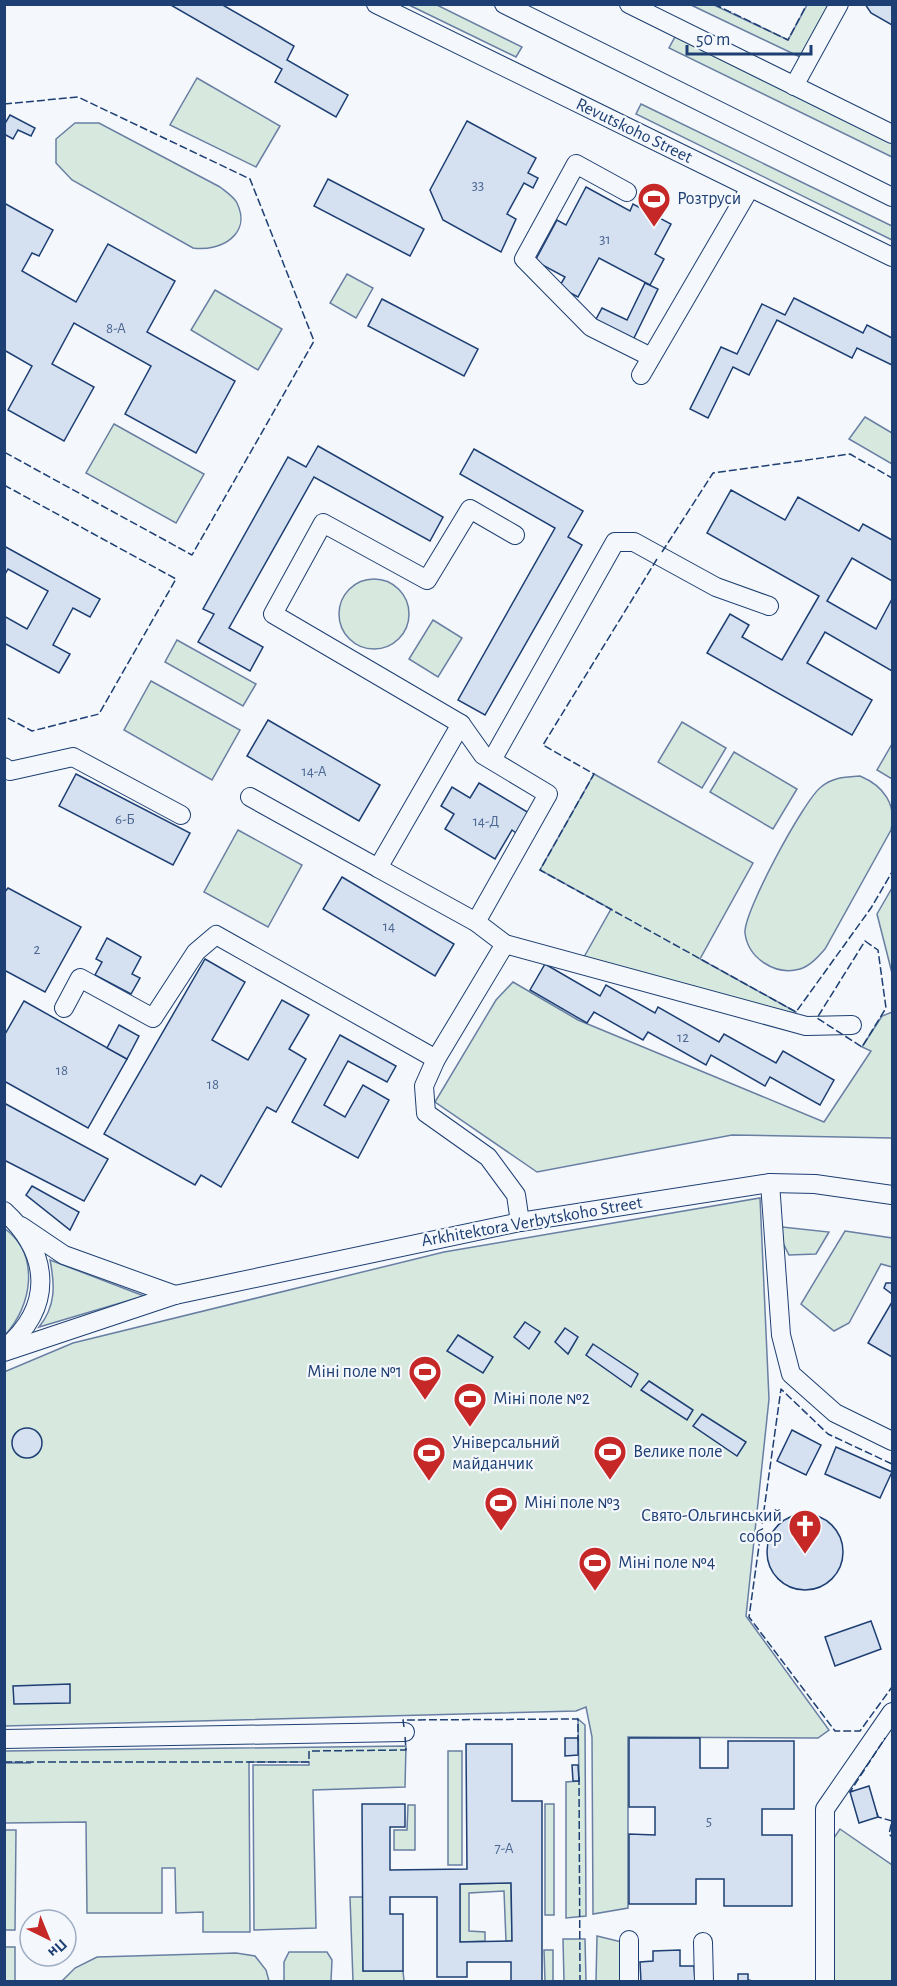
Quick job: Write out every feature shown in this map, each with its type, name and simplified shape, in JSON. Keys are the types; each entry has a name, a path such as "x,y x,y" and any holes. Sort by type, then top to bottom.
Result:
{"street":[{"name":"Revutskoho Street","path":"376,4 892,257"},
{"path":"504,4 892,197"},
{"path":"628,4 892,134"},
{"path":"794,86 839,4"},
{"path":"627,192 576,164 524,259 591,327 651,357"},
{"path":"640,375 750,188"},
{"path":"476,922 548,794 483,755 461,724 273,614 324,522 427,580 470,509 515,536"},
{"path":"492,760 615,542 634,542 716,586 769,606"},
{"path":"378,868 461,724"},
{"path":"4,767 10,771 73,758 181,815"},
{"path":"250,797 476,922 505,944 806,1026 852,1025"},
{"path":"63,1008 80,978 153,1018 196,952 216,935 436,1059"},
{"path":"505,944 436,1059 424,1086 426,1113 488,1157 516,1195 520,1222"},
{"path":"770,1183 781,1335 791,1374 835,1413 892,1441"},
{"name":"Arkhitektora Verbytskoho Street","path":"4,1351 175,1295 520,1222 770,1183 815,1184 892,1195"},
{"path":"4,1211 21,1226 64,1255 175,1295"},
{"path":"4,1351 25,1328 36,1309 41,1287 40,1265 33,1244 21,1226"},
{"path":"825,1982 825,1809 892,1712"},
{"path":"4,1739 405,1732"},
{"path":"629,1940 629,1982"},
{"path":"703,1942 704,1982"}],"shaded area":[{"path":"409,5 437,5 522,47 516,57"},
{"path":"691,5 714,5 788,40 807,5 829,5 800,57"},
{"path":"676,35 892,142 892,157 669,48"},
{"path":"197,78 280,126 256,167 170,125"},
{"path":"641,104 892,226 892,240 636,114"},
{"path":"75,123 99,123 220,187 237,203 241,214 237,232 223,244 193,248 72,180 56,163 56,139"},
{"path":"347,274 373,288 356,318 330,303"},
{"path":"215,290 282,329 258,370 191,330"},
{"path":"865,417 892,433 892,464 849,439"},
{"path":"114,424 204,474 176,523 86,473"},
{"path":"381,579 394,585 403,594 407,600 409,614 407,628 399,639 388,647 367,649 349,639 341,628 339,607 349,589 360,581"},
{"path":"433,620 462,638 438,677 409,659"},
{"path":"177,640 256,684 243,706 165,662"},
{"path":"151,681 240,730 212,780 124,730"},
{"path":"682,722 726,748 702,788 658,762"},
{"path":"892,744 892,779 877,770"},
{"path":"734,752 797,789 773,829 710,792"},
{"path":"594,774 753,863 700,959 796,1012 790,1021 584,957 611,909 540,870"},
{"path":"860,776 876,785 887,797 892,812 891,830 825,949 804,968 781,970 772,967 764,963 751,950 745,933 747,922 764,881 802,812 821,787 835,779"},
{"path":"238,830 302,865 268,927 204,892"},
{"path":"892,888 892,973 877,914"},
{"path":"513,982 578,1020 824,1122 871,1051 862,1047 882,1016 892,1012 892,1138 732,1135 537,1172 435,1102 496,1000"},
{"path":"760,1198 769,1399 746,1616 829,1730 818,1738 628,1737 628,1908 593,1914 592,1737 586,1707 576,1711 5,1726 4,1372 73,1343 444,1252"},
{"path":"782,1227 829,1232 816,1254 789,1255 782,1241"},
{"path":"4,1228 16,1239 24,1252 29,1281 21,1310 5,1335"},
{"path":"845,1231 892,1238 892,1267 881,1264 849,1323 834,1331 801,1304"},
{"path":"50,1260 144,1296 39,1327 49,1311 53,1295"},
{"path":"578,1719 585,1725 586,1916 566,1918 566,1782 579,1781"},
{"path":"406,1746 405,1787 313,1790 316,1928 254,1930 253,1765 309,1765 309,1762 249,1762 250,1932 203,1932 203,1912 176,1913 175,1868 162,1868 162,1913 87,1913 86,1822 5,1823 5,1763 31,1763 5,1762 5,1751"},
{"path":"448,1751 462,1751 462,1865 448,1865"},
{"path":"545,1804 554,1804 554,1915 545,1915"},
{"path":"408,1805 415,1805 415,1850 394,1850 394,1830 407,1830"},
{"path":"840,1829 892,1865 892,1981 831,1981 829,1845"},
{"path":"5,1830 16,1830 15,1930 5,1930"},
{"path":"511,1883 512,1941 506,1941 504,1891 469,1893 469,1931 485,1932 485,1941 460,1942 460,1884"},
{"path":"350,1897 363,1897 363,1971 403,1971 404,1981 353,1981"},
{"path":"597,1936 626,1943 626,1981 596,1982"},
{"path":"563,1939 585,1939 586,1981 564,1981"},
{"path":"5,1947 15,1947 15,1981 5,1981"},
{"path":"544,1950 553,1950 553,1981 545,1981"},
{"path":"289,1952 327,1952 332,1960 331,1981 284,1981 284,1962"},
{"path":"236,1953 255,1956 266,1970 269,1981 62,1981 75,1968 97,1957"}],"building":[{"path":"169,4 221,4 294,46 287,60 348,95 336,117 275,82 282,69"},
{"path":"865,4 892,4 892,25 871,13"},
{"path":"10,115 35,128 31,136 18,130 13,139 4,134 4,125"},
{"path":"467,121 536,158 528,173 538,178 533,188 524,183 507,214 516,219 501,252 443,220 430,190"},
{"path":"328,179 424,229 410,256 314,206"},
{"path":"586,187 630,211 633,204 671,224 655,254 664,259 650,285 599,258 578,297 559,287 565,277 535,261 557,220 566,225"},
{"path":"4,203 53,230 39,256 32,253 22,271 76,302 108,244 175,281 147,332 235,381 196,453 125,414 151,366 74,323 52,364 94,387 64,441 8,410 32,366 4,350"},
{"path":"645,283 658,289 632,342 594,323 602,308 627,320"},
{"path":"794,298 863,333 867,325 892,338 892,365 857,348 852,358 777,320 749,375 733,367 708,418 690,409 721,347 737,354 762,304 785,315"},
{"path":"382,299 478,349 464,376 368,326"},
{"path":"318,446 443,517 430,541 314,477 229,628 263,647 250,671 198,642 214,614 203,609 288,457 306,467"},
{"path":"474,449 583,511 568,537 582,545 485,715 458,700 555,528 460,474"},
{"path":"731,490 785,520 798,497 859,531 863,524 892,540 892,581 852,558 827,601 876,629 892,599 892,671 825,632 807,663 872,700 852,735 707,653 730,614 749,625 742,637 782,660 819,596 707,533"},
{"path":"4,546 100,599 90,617 73,608 53,645 70,654 59,673 4,643 4,616 27,629 48,591 8,569 4,576"},
{"path":"268,720 380,785 359,821 247,756"},
{"path":"76,774 190,833 173,865 59,806"},
{"path":"479,783 529,813 516,833 512,830 495,859 445,829 454,814 441,806 452,787 470,798"},
{"path":"342,877 454,944 435,976 323,909"},
{"path":"8,888 81,927 45,992 4,970 4,893"},
{"path":"107,938 141,957 132,974 140,978 131,994 95,975 102,962 96,959"},
{"path":"205,959 245,982 212,1040 248,1060 282,1000 309,1015 289,1049 306,1059 276,1112 267,1107 221,1187 201,1175 195,1185 104,1134"},
{"path":"545,964 600,996 606,985 655,1013 658,1007 719,1042 724,1034 776,1063 783,1051 834,1080 820,1105 770,1077 765,1086 711,1055 706,1065 648,1032 643,1040 594,1012 587,1023 530,990"},
{"path":"24,1001 127,1059 88,1128 4,1081 4,1036"},
{"path":"119,1025 139,1036 127,1059 107,1048"},
{"path":"340,1035 396,1066 387,1082 348,1061 324,1105 345,1117 363,1085 389,1100 358,1158 292,1122"},
{"path":"4,1103 108,1159 84,1201 4,1160"},
{"path":"32,1186 79,1212 70,1230 26,1195"},
{"path":"886,1283 892,1283 892,1294 884,1288"},
{"path":"892,1302 892,1357 868,1343"},
{"path":"525,1322 540,1332 529,1349 514,1337"},
{"path":"565,1328 578,1337 568,1354 555,1342"},
{"path":"458,1335 493,1357 483,1373 447,1351"},
{"path":"593,1344 638,1374 631,1387 586,1355"},
{"path":"649,1381 693,1410 687,1420 641,1390"},
{"path":"702,1414 746,1442 737,1456 693,1426"},
{"path":"27,1428 33,1429 41,1437 41,1449 33,1457 27,1458 21,1457 13,1449 12,1443 13,1437 21,1429"},
{"path":"792,1430 821,1445 806,1475 777,1461"},
{"path":"836,1447 892,1472 880,1498 825,1474"},
{"name":"Свято-Ольгинський собор","path":"798,1514 812,1514 826,1520 837,1531 841,1537 843,1552 841,1567 832,1579 820,1588 798,1590 784,1584 773,1573 767,1559 767,1545 773,1531 784,1520"},
{"path":"871,1621 881,1649 835,1666 825,1637"},
{"path":"70,1684 70,1703 14,1704 13,1686"},
{"path":"565,1738 578,1738 578,1755 565,1756"},
{"path":"629,1738 700,1738 700,1768 728,1768 728,1741 794,1741 794,1809 762,1809 762,1835 792,1835 792,1906 724,1906 724,1879 696,1879 696,1904 629,1904 629,1834 655,1835 655,1807 629,1807"},
{"path":"466,1744 512,1744 512,1801 542,1801 542,1982 511,1982 511,1962 467,1962 467,1977 437,1977 437,1897 390,1897 390,1914 403,1914 403,1971 363,1971 362,1804 405,1804 405,1827 390,1827 390,1870 467,1869","holes":["511,1883 512,1941 460,1942 460,1884"]},
{"path":"572,1765 578,1765 579,1781 573,1781"},
{"path":"869,1786 878,1817 859,1823 850,1792"},
{"path":"680,1950 680,1966 694,1966 695,1982 641,1982 640,1962 653,1961 653,1951"},
{"path":"738,1974 748,1974 748,1980 758,1982 731,1982 738,1981"}],"fence":[{"path":"714,4 788,40 807,4"},
{"path":"4,104 78,97 250,179 314,341 192,555 4,452"},
{"path":"662,552 713,473 850,454 892,478"},
{"path":"4,485 176,579 99,714 32,731 4,716"},
{"path":"657,559 543,745 594,774 540,870 796,1012 871,908 892,872"},
{"path":"865,941 878,950 886,1008 862,1047 817,1018 865,941"},
{"path":"892,1464 828,1434 781,1389 749,1617 835,1731 860,1731 892,1687"},
{"path":"404,1727 403,1720 578,1719 578,1741"},
{"path":"4,1762 309,1762 309,1751 406,1750 405,1736"},
{"path":"853,1791 850,1792 885,1738"},
{"path":"579,1777 580,1982"},
{"path":"877,1813 878,1817 892,1821 889,1834 892,1837"}],"place":[{"name":"Розтруси","path":"654,228"},
{"name":"Міні поле №1","path":"425,1401"},
{"name":"Міні поле №2","path":"470,1428"},
{"name":"Велике поле","path":"610,1481"},
{"name":"Універсальний майданчик","path":"429,1482"},
{"name":"Міні поле №3","path":"501,1532"},
{"name":"Свято-Ольгинський собор","path":"805,1555"},
{"name":"Міні поле №4","path":"595,1592"}]}
